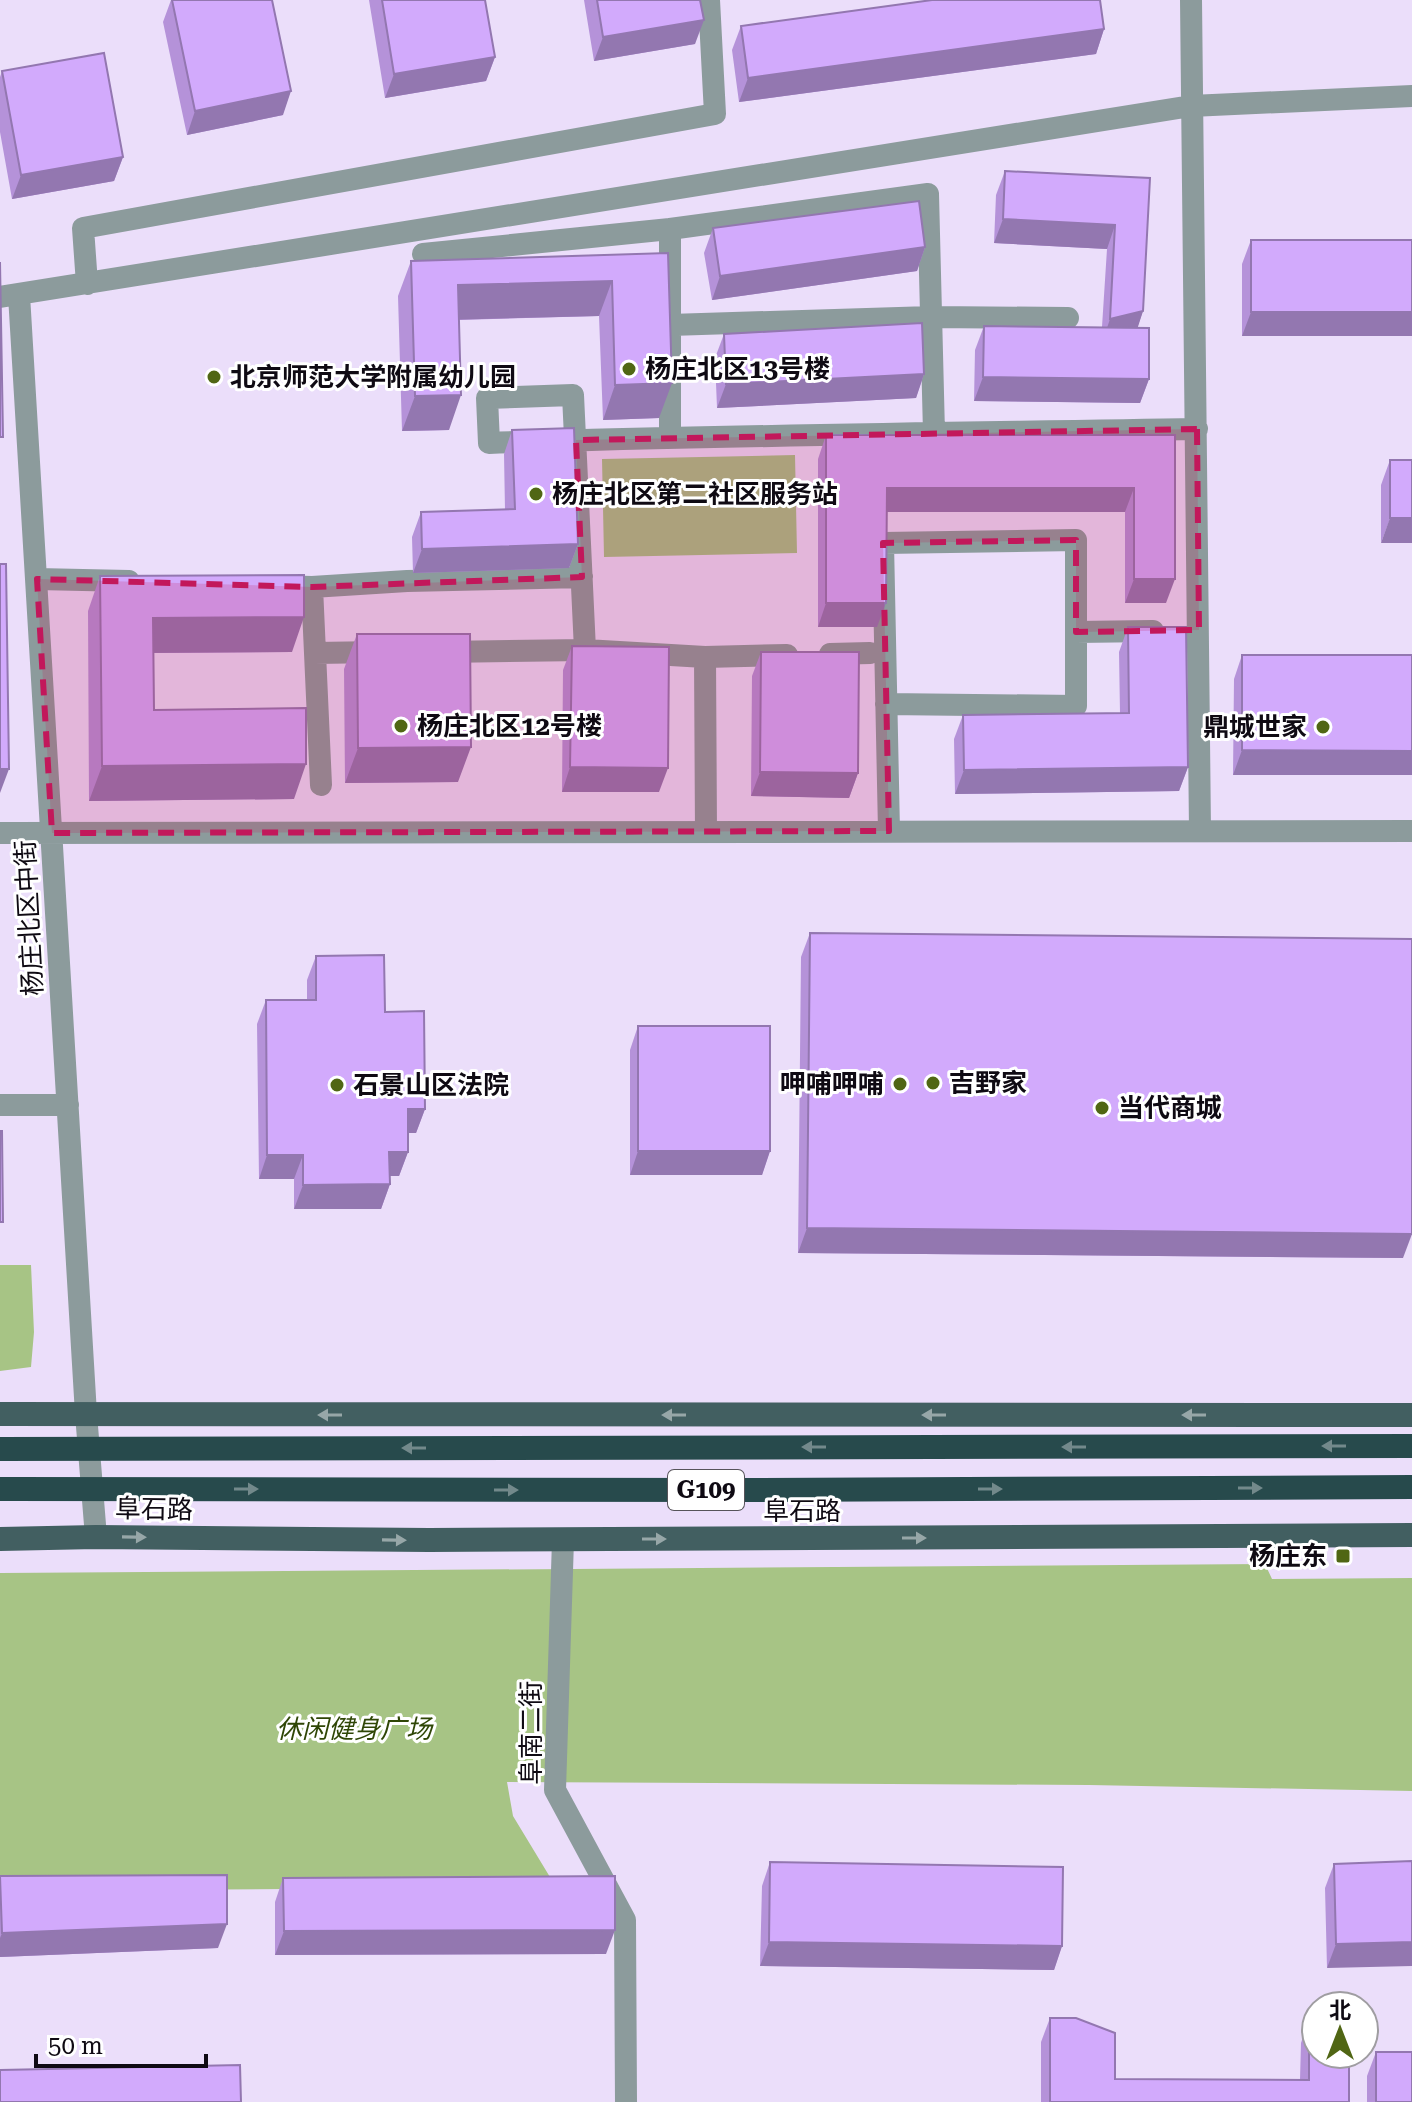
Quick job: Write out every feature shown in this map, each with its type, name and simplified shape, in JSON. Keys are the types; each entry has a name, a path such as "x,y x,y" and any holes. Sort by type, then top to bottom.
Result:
{"highway":[{"name":"G109","path":"0,1449 1412,1446"},
{"name":"阜石路","path":"0,1489 1412,1487"}],"main road":[{"path":"0,1414 1412,1415"},
{"name":"阜石路","path":"0,1539 563,1540 1412,1535"}],"street":[{"path":"87,284 83,228 715,114 709,0"},
{"path":"1191,0 1197,429 1183,630 1200,831"},
{"path":"10,296 1191,106 1412,96"},
{"path":"423,254 670,229 928,194 934,433"},
{"path":"670,229 670,438"},
{"name":"杨庄北区中街","path":"10,296 37,579 86,1414 96,1537"},
{"path":"670,325 931,317 1068,318"},
{"path":"585,650 576,440 1197,429"},
{"path":"886,704 1076,706 1076,540 883,543 886,704 889,831"},
{"path":"251,585 312,587 407,581 582,577"},
{"path":"37,579 144,582"},
{"path":"312,587 321,785"},
{"path":"1076,632 1183,630"},
{"path":"426,652 585,650 705,657 870,653"},
{"path":"315,653 394,652"},
{"path":"705,657 706,832"},
{"path":"0,833 1412,831"},
{"path":"0,1105 68,1105"},
{"name":"阜南二街","path":"563,1540 555,1790 625,1920 626,2102"}],"highlighted area":[{"path":"1197,429 1199,630 1076,632 1076,540 883,543 889,831 52,833 37,579 312,587 582,577 576,440"}],"green space":[{"path":"795,455 797,553 604,557 602,459"},
{"path":"0,1265 31,1265 34,1332 31,1367 0,1371"},
{"name":"休闲健身广场","path":"1265,1564 1272,1579 1412,1578 1412,1791 1089,1785 507,1782 513,1816 556,1887 0,1891 0,1573"}],"building":[{"path":"172,0 272,0 291,91 195,111"},
{"path":"382,0 485,0 495,57 394,74"},
{"path":"597,0 700,0 704,20 603,37"},
{"path":"932,0 1100,0 1104,29 748,78 741,26"},
{"path":"104,53 123,157 21,175 2,71"},
{"path":"1005,171 1150,178 1143,311 1110,319 1115,225 1003,219"},
{"path":"919,201 925,247 720,276 713,228"},
{"path":"1251,240 1412,240 1412,312 1251,312"},
{"path":"668,253 672,383 615,385 612,281 458,285 461,395 415,396 411,261"},
{"path":"0,262 3,437 0,437"},
{"path":"922,323 924,374 726,384 724,334"},
{"path":"984,326 1149,328 1149,379 983,377"},
{"path":"574,428 578,544 422,549 421,512 515,509 512,430"},
{"path":"826,435 1175,435 1175,579 1134,579 1134,488 887,488 886,603 826,603"},
{"path":"1390,460 1412,460 1412,518 1390,518"},
{"path":"0,564 6,564 9,769 0,769"},
{"path":"304,575 304,617 153,618 154,710 306,708 306,764 102,766 100,576"},
{"path":"1128,627 1186,627 1188,767 964,770 963,715 1129,713"},
{"name":"杨庄北区12号楼","path":"357,634 470,634 471,747 358,748"},
{"path":"572,646 669,647 668,768 570,767"},
{"path":"761,652 859,652 858,773 760,772"},
{"name":"鼎城世家","path":"1242,655 1412,655 1412,751 1242,750"},
{"name":"当代商城","path":"810,933 1412,939 1412,1234 807,1228"},
{"name":"石景山区法院","path":"384,955 385,1012 424,1011 425,1109 408,1109 408,1152 389,1152 390,1184 303,1185 303,1155 267,1155 266,1000 316,1000 316,956"},
{"path":"638,1026 770,1026 770,1151 638,1151"},
{"path":"2,1131 3,1222 0,1222"},
{"path":"1412,1861 1412,1942 1336,1944 1334,1864"},
{"path":"770,1862 1063,1867 1062,1946 769,1942"},
{"path":"227,1875 227,1924 2,1933 0,1876"},
{"path":"615,1876 615,1930 284,1931 283,1878"},
{"path":"1050,2018 1076,2018 1115,2033 1115,2079 1309,2080 1309,2070 1349,2070 1349,2102 1050,2102"},
{"path":"1380,2052 1412,2052 1412,2102 1376,2102 1376,2070 1380,2070"},
{"path":"240,2065 241,2102 0,2102 0,2070"}],"place":[{"name":"杨庄北区13号楼","path":"629,369"},
{"name":"北京师范大学附属幼儿园","path":"214,377"},
{"name":"杨庄北区第二社区服务站","path":"536,494"},
{"name":"杨庄北区12号楼","path":"401,726"},
{"name":"鼎城世家","path":"1323,727"},
{"name":"吉野家","path":"933,1083"},
{"name":"呷哺呷哺","path":"900,1084"},
{"name":"石景山区法院","path":"337,1085"},
{"name":"当代商城","path":"1102,1108"},
{"name":"杨庄东","path":"1343,1556"}]}
